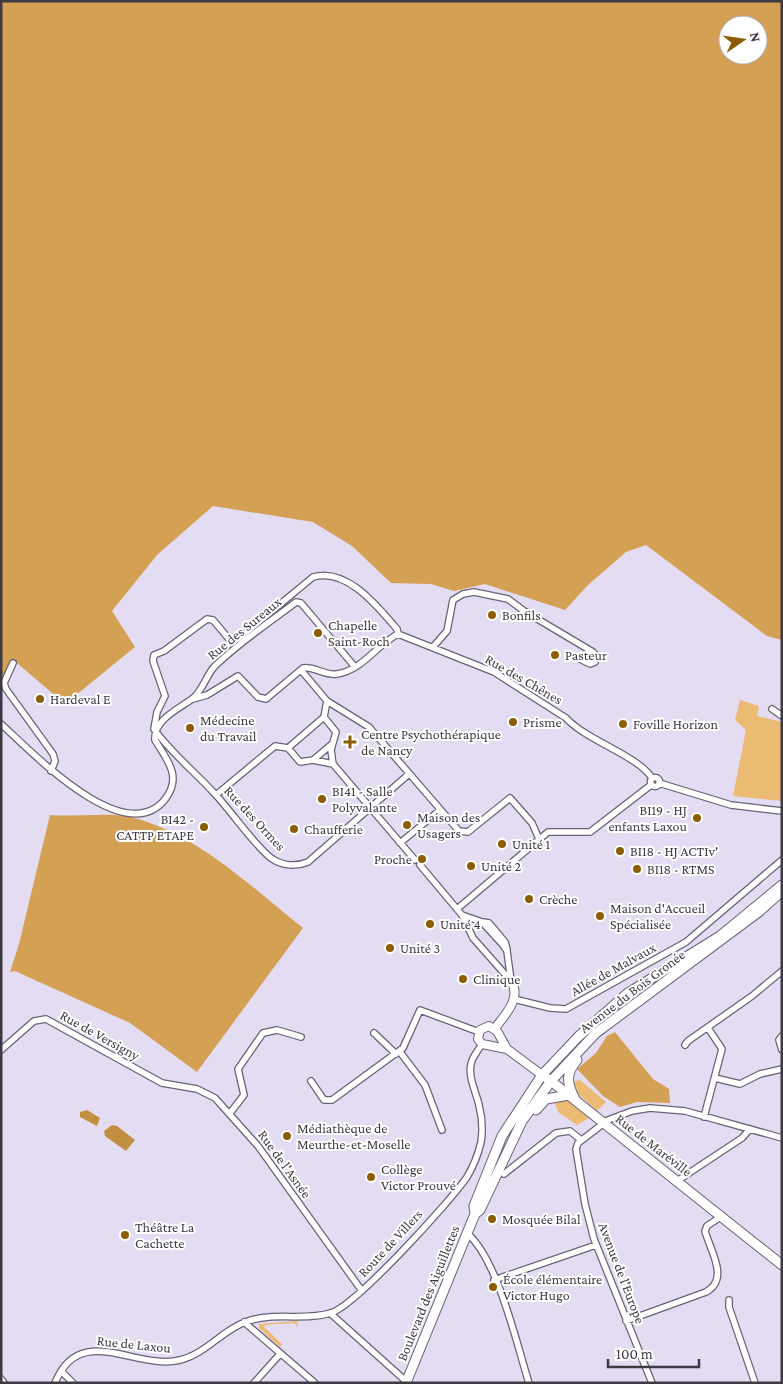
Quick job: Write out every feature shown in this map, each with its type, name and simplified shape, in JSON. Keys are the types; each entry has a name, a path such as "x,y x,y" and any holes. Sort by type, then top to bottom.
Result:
{"main road":[{"name":"Avenue du Bois Gronée","path":"542,1075 579,1036 628,994 720,936 782,885"},
{"name":"Avenue du Bois Gronée","path":"551,1081 596,1033 706,952 782,891"},
{"path":"522,1121 531,1116 546,1099 572,1097 568,1081 570,1068 604,1033 631,1010 633,1004"},
{"name":"Rue de Maréville","path":"542,1075 782,1265"},
{"name":"Boulevard des Aiguillettes","path":"475,1214 474,1206 502,1136 542,1075"},
{"name":"Boulevard des Aiguillettes","path":"407,1382 475,1214 480,1210 522,1121 551,1081"}],"street":[{"path":"1,724 67,785 97,801 125,812 147,812 164,800 173,784 173,769 155,740 155,718 166,696 153,657 208,619 213,620 229,640 234,641 313,577 320,575 349,584 371,598 397,629 398,634 355,668 336,674 322,673 306,667 301,670 327,701 369,727 459,831 466,832 510,798 532,823 539,838"},
{"path":"433,647 447,631 456,596 474,592 508,599 519,608 593,652 597,657 595,662 590,664 576,657"},
{"name":"Rue des Sureaux","path":"193,699 213,668 296,602 301,603 355,668"},
{"name":"Rue des Chênes","path":"398,634 494,672 566,718 576,728 643,768 652,778 657,778 659,783"},
{"path":"13,663 4,683 6,689 53,754 55,761 52,771"},
{"name":"Rue des Sureaux","path":"156,732 182,704 207,695 238,676 263,700 301,670"},
{"path":"288,748 324,717 327,701"},
{"path":"772,709 782,716"},
{"path":"324,717 336,732 332,744 333,764 415,860"},
{"name":"Rue des Ormes","path":"156,732 216,795 271,857 289,865 300,865 308,862 409,774"},
{"path":"313,760 332,744"},
{"path":"216,795 275,746 288,748 300,762 313,760 333,764"},
{"path":"457,909 539,838 552,831 590,832 651,785 652,778"},
{"path":"651,785 656,787 659,783 731,805 782,811"},
{"path":"400,843 440,810"},
{"name":"Allée de Malvaux","path":"514,999 550,1008 566,1009 686,942 782,860"},
{"path":"420,865 462,915 473,938 512,981"},
{"path":"462,915 482,922 507,951 515,988 514,999 495,1028"},
{"path":"685,1045 688,1040 708,1028 782,971"},
{"path":"311,1081 324,1100 332,1100 398,1053 406,1043 420,1010 479,1032"},
{"name":"Rue de Versigny","path":"1,1050 34,1021 46,1019 164,1084"},
{"path":"485,1027 495,1028 498,1037 493,1046 482,1044 478,1039 479,1032 485,1027"},
{"path":"704,1117 722,1049 708,1028"},
{"path":"230,1113 244,1095 238,1075 239,1066 262,1033 277,1030 301,1037"},
{"path":"374,1033 398,1053 425,1085 442,1130"},
{"path":"782,1036 779,1040 782,1050"},
{"name":"Rue de Maréville","path":"498,1037 507,1049 542,1075"},
{"name":"Route de Villers","path":"244,1322 262,1318 330,1313 340,1309 362,1291 445,1203 472,1168 479,1151 482,1126 470,1066 482,1044"},
{"name":"Rue de Maréville","path":"493,1046 507,1049"},
{"path":"715,1078 740,1084 760,1074 782,1069"},
{"name":"Rue de l'Asnée","path":"164,1084 204,1091 215,1098 230,1113 258,1146 362,1291"},
{"path":"504,1174 556,1133 570,1131 580,1139 604,1123 632,1111 650,1108 677,1110 782,1138"},
{"path":"677,1181 742,1138 750,1129"},
{"name":"Avenue de l'Europe","path":"580,1139 576,1149 580,1178 596,1245 652,1383"},
{"path":"626,1321 706,1292 714,1287 718,1272 705,1231 707,1226 722,1216"},
{"path":"467,1233 479,1245 494,1280 528,1380"},
{"path":"494,1280 596,1245"},
{"path":"729,1300 729,1307 755,1383"},
{"path":"330,1313 407,1382"},
{"path":"244,1322 315,1383"},
{"name":"Rue de Laxou","path":"55,1383 61,1371 76,1355 92,1352 162,1362 178,1361 193,1355 244,1322"},
{"path":"254,1383 280,1354"},
{"path":"61,1371 73,1383"},
{"path":"1,1378 4,1383"}],"shaded area":[{"path":"1,1 782,1 782,640 767,636 646,545 626,552 588,585 565,610 485,584 454,591 431,584 391,583 352,546 313,522 213,506 157,555 112,611 135,647 65,704 17,663 1,690"},
{"path":"740,700 759,706 757,716 782,722 782,801 733,796 746,730 735,720"},
{"path":"50,815 130,817 178,835 222,863 303,928 197,1072 130,1023 15,971 10,972 19,944"},
{"path":"615,1032 653,1079 669,1089 670,1103 637,1102 620,1107 603,1096 577,1069 596,1053 607,1036"},
{"path":"580,1080 606,1102 597,1111 574,1090 572,1082"},
{"path":"554,1099 569,1101 589,1118 577,1125 558,1112"},
{"path":"87,1110 100,1118 97,1126 80,1117 80,1112"},
{"path":"112,1125 117,1126 135,1140 126,1151 105,1136 104,1131"},
{"path":"297,1321 298,1327 294,1323 265,1325 264,1327 282,1344 280,1347 259,1328 259,1324"}],"place":[{"name":"Bonfils","path":"492,615"},
{"name":"Chapelle Saint-Roch","path":"318,633"},
{"name":"Pasteur","path":"555,655"},
{"name":"Hardeval E","path":"40,699"},
{"name":"Prisme","path":"513,722"},
{"name":"Foville Horizon","path":"623,724"},
{"name":"Médecine du Travail","path":"190,728"},
{"name":"Centre Psychothérapique de Nancy","path":"350,742"},
{"name":"BI41 - Salle Polyvalante","path":"322,799"},
{"name":"BI19 - HJ enfants Laxou","path":"697,818"},
{"name":"Maison des Usagers","path":"407,825"},
{"name":"BI42 - CATTP ETAPE","path":"204,827"},
{"name":"Chaufferie","path":"294,829"},
{"name":"Unité 1","path":"502,844"},
{"name":"BI18 - HJ ACTIv'","path":"620,851"},
{"name":"Proche","path":"422,859"},
{"name":"Unité 2","path":"471,866"},
{"name":"BI18 - RTMS","path":"637,869"},
{"name":"Crèche","path":"529,899"},
{"name":"Maison d'Accueil Spécialisée","path":"600,916"},
{"name":"Unité 4","path":"430,924"},
{"name":"Unité 3","path":"390,948"},
{"name":"Clinique","path":"463,979"},
{"name":"Médiathèque de Meurthe-et-Moselle","path":"287,1136"},
{"name":"Collège Victor Prouvé","path":"371,1177"},
{"name":"Mosquée Bilal","path":"492,1219"},
{"name":"Théâtre La Cachette","path":"125,1235"},
{"name":"École élémentaire Victor Hugo","path":"493,1287"}]}
